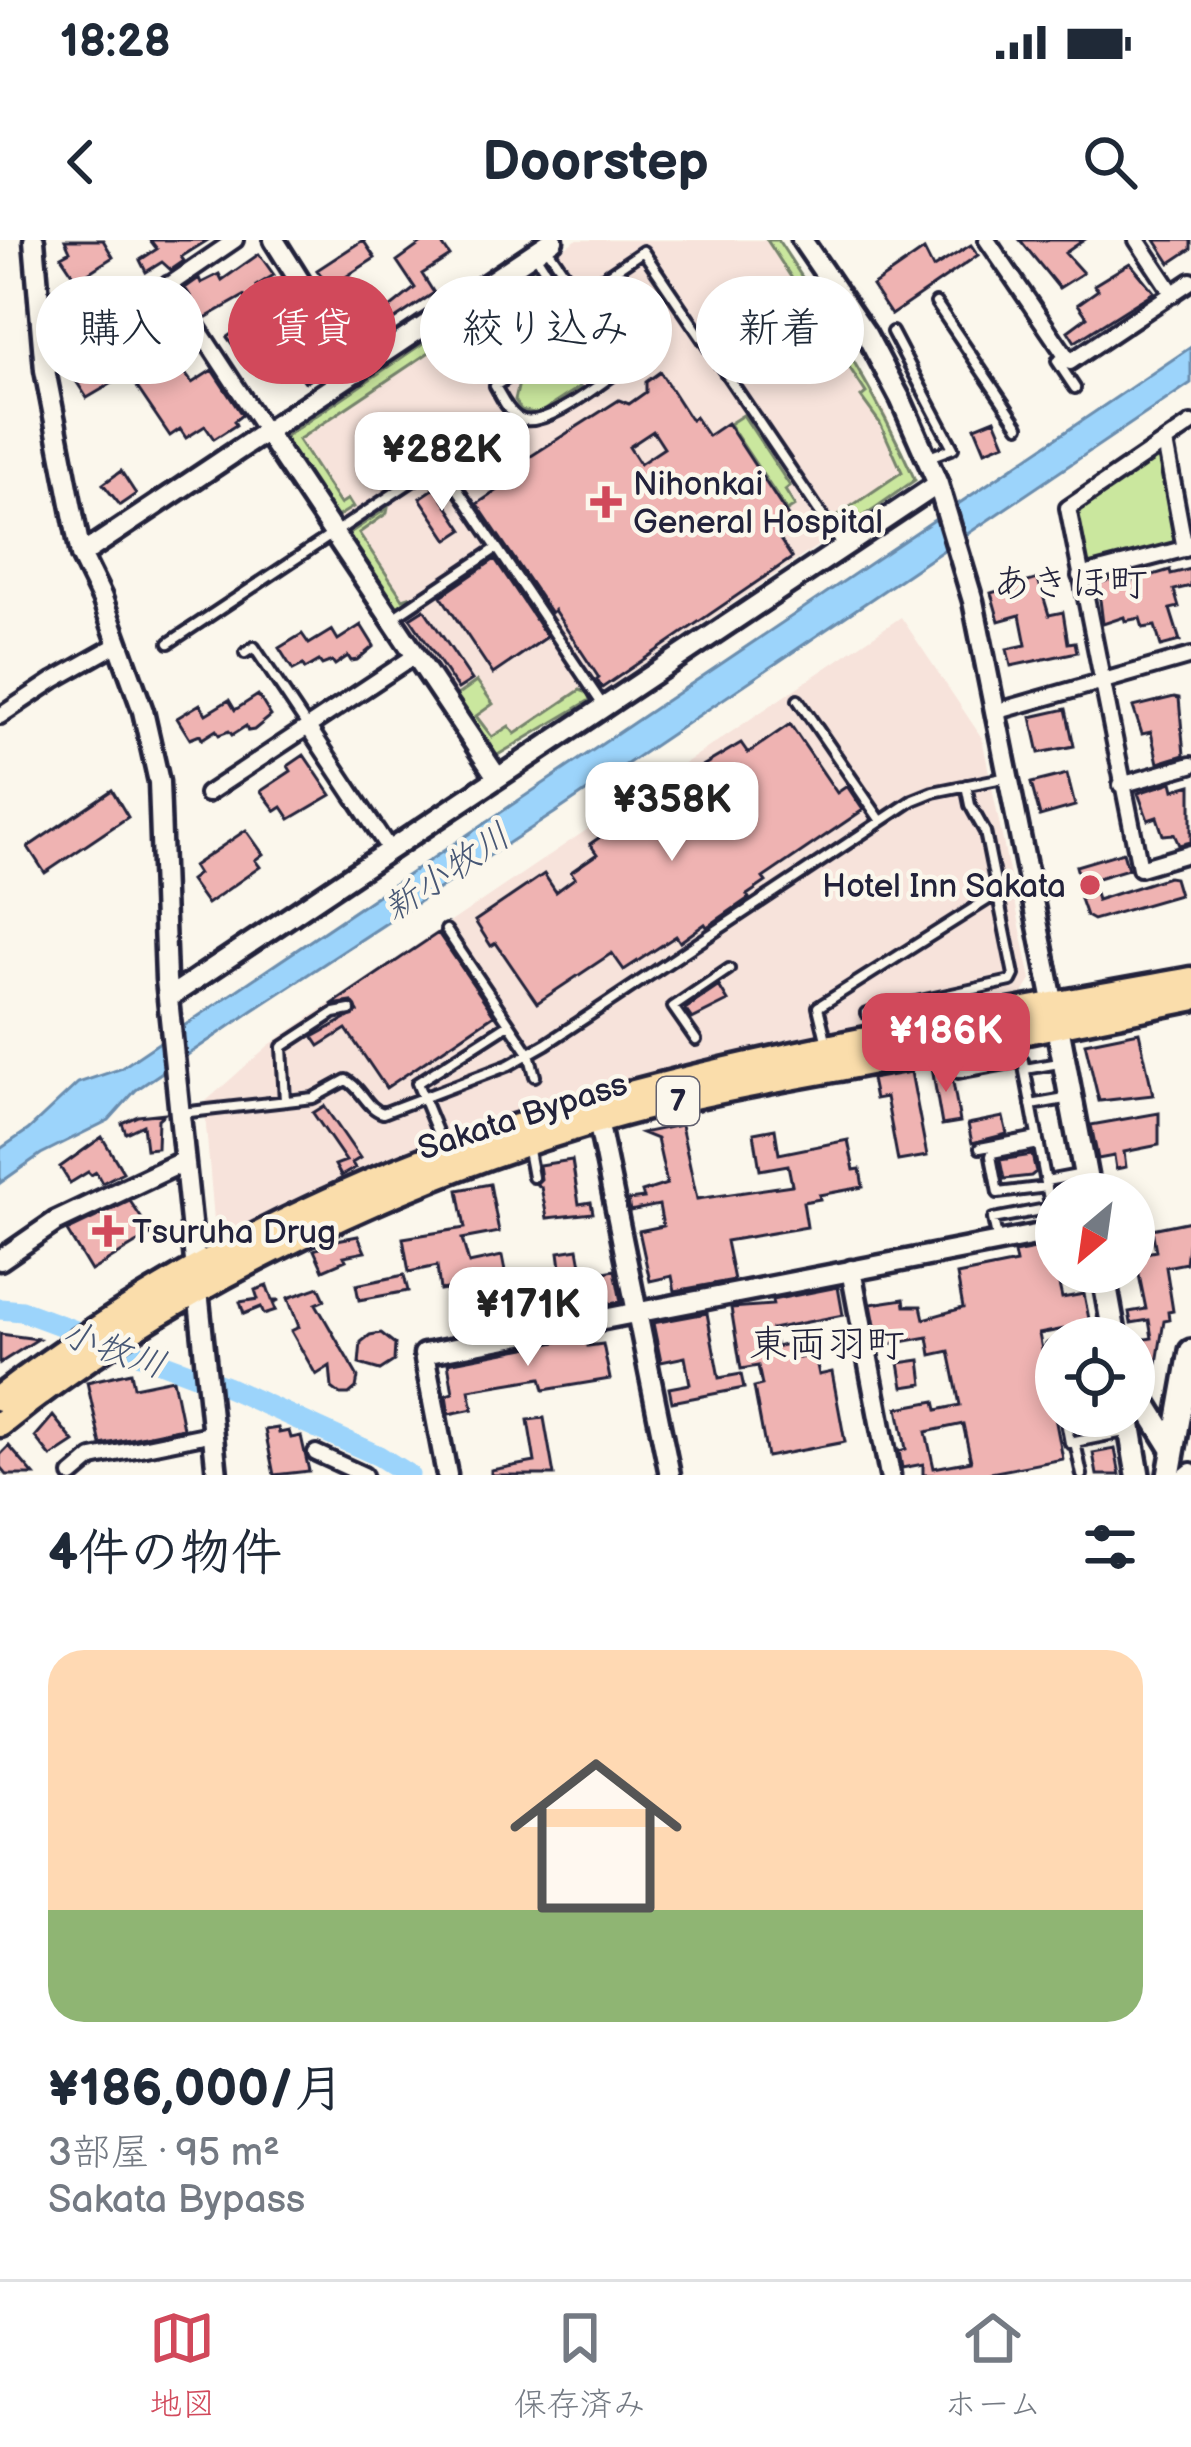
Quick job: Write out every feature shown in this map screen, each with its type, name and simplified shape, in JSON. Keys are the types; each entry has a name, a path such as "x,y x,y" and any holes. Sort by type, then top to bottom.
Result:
{"highway":[{"name":"Sakata Bypass","path":"196,1281 435,1177 598,1120 746,1085 995,1038 1056,1016 1191,980"},
{"name":"Sakata Bypass","path":"0,1398 64,1364 326,1201 446,1153 592,1104 734,1069 1191,998"},
{"name":"Sakata Bypass","path":"0,1424 64,1364"}],"main road":[{"path":"1056,1016 1085,1173"},
{"path":"1169,1475 1191,1351"},
{"path":"1155,1420 1173,1449"},
{"path":"1131,1437 1138,1475"}],"street":[{"path":"34,240 37,276"},
{"path":"181,276 235,240"},
{"path":"274,240 297,276"},
{"path":"802,240 866,334 890,380 928,458 962,559 1056,1016"},
{"path":"987,240 1070,362 1191,281"},
{"path":"1136,240 1173,294"},
{"path":"396,344 540,245"},
{"path":"204,337 497,777"},
{"path":"48,384 81,554 143,710 161,799 167,998 217,1475"},
{"path":"81,554 338,384"},
{"path":"1191,424 1068,508 1140,868 1191,853"},
{"path":"1081,576 1188,548 1165,442"},
{"path":"167,998 842,545 940,492"},
{"path":"0,716 118,644"},
{"path":"207,794 416,655"},
{"path":"995,712 1191,656"},
{"path":"308,727 389,849"},
{"path":"1121,785 1191,765"},
{"path":"598,1120 670,1475"},
{"path":"0,1260 55,1222 184,1161"},
{"path":"447,1475 424,1354 1035,1235"},
{"path":"850,1270 890,1475"},
{"path":"72,1475 92,1458 214,1433"},
{"path":"320,1475 316,1453 364,1475"},
{"path":"92,1458 96,1475"}],"lane":[{"path":"540,245 565,276"},
{"path":"540,245 554,276"},
{"path":"606,276 643,251 660,276"},
{"path":"672,294 842,545"},
{"path":"936,303 1019,426"},
{"path":"892,332 953,448 928,458"},
{"path":"1066,356 1057,362 1075,388"},
{"path":"890,380 910,367"},
{"path":"498,384 495,386 516,417 542,421 598,384"},
{"path":"169,643 498,424"},
{"path":"440,463 603,706"},
{"path":"392,619 497,548"},
{"path":"245,653 254,647 308,727"},
{"path":"798,700 881,821"},
{"path":"180,1114 317,1096 346,1080 380,1113 424,1099 529,1053 923,795 1008,777"},
{"path":"866,1013 1011,981 1014,975 985,832 970,805 966,784"},
{"path":"829,1051 818,1007 998,893"},
{"path":"446,930 529,1053 536,1076"},
{"path":"695,1040 673,1006 729,969"},
{"path":"285,1101 282,1047 334,1013 350,1010"},
{"path":"446,1153 417,1083 509,1024"},
{"path":"995,1038 1001,1066"},
{"path":"957,1045 960,1073 1023,1061 1044,1173"},
{"path":"1025,1069 1064,1062"},
{"path":"1031,1105 1071,1098"},
{"path":"980,1148 1038,1141"},
{"path":"1035,1186 998,1192 991,1156 1038,1141"},
{"path":"527,1143 533,1178"},
{"path":"998,1243 993,1219 1035,1211"},
{"path":"529,1306 534,1333"},
{"path":"1069,1437 1070,1443 1090,1437"},
{"path":"1075,1442 1082,1475"}],"shaded area":[{"name":"Nihonkai General Hospital","path":"576,240 778,240 800,276 696,276 696,384 864,384 864,378 915,480 590,700 496,756 283,438 363,384 396,384 396,362 420,345 420,384 672,384 672,276 523,276"},
{"path":"901,617 982,738 1031,980 1022,995 720,1057 568,1095 372,1165 237,1230 214,1220 204,1103 269,1045"}],"green space":[{"path":"767,240 778,240 801,276 790,276"},
{"path":"420,345 420,358 396,374 396,361"},
{"path":"864,381 915,480 842,531 834,518 902,472 880,423 861,397 866,393 860,384"},
{"path":"363,384 382,384 298,440 340,504 348,499 353,507 337,517 283,438"},
{"path":"519,384 580,387 538,414 521,410 515,400"},
{"path":"743,415 790,486 785,490 795,506 787,511 729,424"},
{"path":"1158,456 1178,541 1088,567 1078,510"},
{"path":"388,508 359,533 403,599 412,596 398,609 348,534"},
{"path":"477,681 493,704 476,716 492,737 509,726 515,734 580,690 590,700 496,756 456,696"}],"water":[{"name":"新小牧川","path":"1191,347 1191,383 136,1090 109,1120 41,1154 0,1183 0,1149 78,1083 120,1069"}],"building":[{"path":"65,240 103,240 113,257 83,276 74,276 61,256 70,251"},
{"path":"150,240 208,240 181,257 184,261 171,270 162,262 146,272 140,260 157,249"},
{"path":"363,240 375,258 347,276 322,276 317,270"},
{"path":"426,240 439,240 450,256 420,276 420,302 396,318 396,303 415,288 397,261"},
{"path":"1020,240 1084,240 1065,253 1083,273 1059,288"},
{"path":"1155,240 1191,240 1191,249 1170,263"},
{"path":"971,245 978,255 891,315 872,286 924,250 933,268"},
{"path":"259,254 274,275 228,276 228,305 205,318 204,282 219,274 222,280"},
{"path":"1130,263 1154,292 1075,342 1068,331 1087,317 1078,304 1098,290 1094,285"},
{"path":"212,370 242,415 234,421 236,425 214,439 205,426 186,438 180,429 170,436 135,384 204,384 204,375"},
{"path":"78,384 111,384 87,398"},
{"path":"646,384 668,384 691,420 695,417 708,436 727,423 795,527 779,538 792,558 602,688 554,610 551,613 477,504 501,488 480,456 501,442 517,465 619,400 629,404 646,392","holes":["653,431 664,448 640,464 629,447"]},
{"path":"995,419 1005,443 985,451 975,427"},
{"path":"121,471 136,494 120,505 103,484"},
{"path":"435,488 463,530 448,540 420,498"},
{"path":"495,559 547,637 493,674 441,596"},
{"path":"1191,569 1191,586 1174,590 1179,607 1170,609 1180,641 1161,646 1155,626 1143,628 1140,618 1103,624 1098,583 1117,578 1119,585"},
{"path":"1038,579 1049,615 1063,612 1068,643 1075,642 1077,652 1011,666 1007,649 1026,645 1020,615 999,621 991,593"},
{"path":"424,609 472,680 458,689 410,618"},
{"path":"361,625 374,646 357,660 348,656 335,665 319,661 293,670 279,648 302,634 309,644 332,630 338,640"},
{"path":"258,695 271,716 254,730 246,726 232,735 229,731 219,735 216,730 202,739 200,735 190,739 177,718 200,704 206,714 229,700 235,710"},
{"path":"1179,698 1184,755 1158,763 1151,732 1142,734 1133,707"},
{"path":"1066,709 1074,746 1039,753 1031,717"},
{"path":"790,724 837,793 847,786 863,810 763,878 766,882 749,898 707,927 680,942 676,936 624,970 612,953 537,1003 475,921 544,874 556,892 575,878 571,872 597,854 590,844 645,806 642,802 741,743 748,753"},
{"path":"304,755 331,795 290,819 282,807 276,811 261,791 291,771 288,766"},
{"path":"1067,774 1075,806 1040,816 1031,783"},
{"path":"1172,782 1174,790 1191,785 1191,842 1179,845 1174,834 1163,835 1157,817 1148,820 1138,793"},
{"path":"112,790 128,817 45,873 28,847"},
{"path":"246,830 263,854 255,860 260,867 207,904 190,880 198,874 193,866"},
{"path":"1123,852 1128,869 1091,880 1097,900 1168,877 1174,878 1179,895 1093,920 1086,916 1080,899 1085,898 1076,866"},
{"path":"438,933 494,1015 386,1088 346,1029 319,1046 313,1037 358,1012 352,1002 331,1005"},
{"path":"719,986 728,1001 692,1019 685,1009"},
{"path":"1139,1032 1153,1095 1099,1101 1085,1043"},
{"path":"950,1065 960,1122 942,1125 932,1068"},
{"path":"911,1072 927,1156 898,1161 886,1097 875,1099 871,1079"},
{"path":"324,1106 360,1158 352,1163 355,1168 341,1176 335,1165 346,1161 313,1113"},
{"path":"165,1113 158,1119 157,1148 146,1149 143,1125 126,1133 122,1123 138,1116"},
{"path":"1159,1113 1159,1145 1124,1152 1126,1167 1116,1169 1114,1156 1098,1159 1091,1125"},
{"path":"1003,1117 1007,1134 972,1143 968,1124"},
{"path":"681,1125 697,1199 792,1185 788,1165 760,1170 754,1133 775,1129 779,1154 848,1140 863,1187 803,1202 807,1227 726,1241 734,1280 675,1291 672,1276 650,1281 639,1231 663,1226 659,1205 630,1211 628,1200 644,1198 642,1192 667,1184 657,1139 642,1133"},
{"path":"102,1137 123,1172 102,1183 96,1172 88,1172 70,1183 60,1167"},
{"path":"1032,1155 1036,1172 1004,1179 1000,1160"},
{"path":"572,1160 579,1204 591,1202 593,1213 547,1218 541,1187 536,1184 541,1179 539,1165"},
{"path":"490,1184 499,1232 462,1239 469,1263 502,1256 515,1323 476,1330 475,1323 454,1328 437,1266 409,1272 403,1238 465,1228 458,1190"},
{"name":"Tsuruha Drug","path":"130,1201 152,1234 91,1271 67,1231"},
{"path":"1191,1221 1186,1263 1166,1267 1173,1311 1164,1321 1155,1375 1155,1317 1130,1317 1129,1312 1146,1309 1143,1293 1155,1293 1155,1228"},
{"path":"358,1236 365,1252 344,1256 346,1260 323,1270 314,1250"},
{"path":"578,1249 583,1276 615,1270 621,1302 609,1304 608,1298 566,1305 559,1252"},
{"path":"1035,1249 1035,1293 1061,1293 1062,1298 1084,1294 1089,1317 1035,1317 1035,1437 1059,1437 1063,1459 980,1475 923,1475 923,1464 902,1468 899,1451 906,1449 898,1408 935,1401 937,1410 960,1405 949,1351 931,1355 928,1337 879,1346 871,1304 904,1299 905,1306 921,1306 924,1319 963,1308 957,1275 1016,1263 1014,1253","holes":["963,1424 971,1461 934,1468 926,1432"]},
{"path":"404,1275 408,1291 359,1300 356,1285"},
{"path":"267,1286 272,1300 279,1300 273,1303 276,1310 264,1314 261,1307 244,1314 240,1302 258,1299 255,1290"},
{"path":"319,1287 325,1300 316,1304 358,1377 349,1394 332,1388 330,1366 316,1375 291,1331 299,1327 288,1298"},
{"path":"838,1287 843,1315 772,1329 776,1347 795,1342 799,1358 815,1355 819,1375 832,1372 845,1442 767,1457 754,1387 762,1385 758,1366 741,1369 731,1308 773,1305 772,1300"},
{"path":"707,1313 719,1378 741,1374 744,1388 672,1402 669,1388 690,1384 685,1357 661,1362 653,1323"},
{"path":"381,1333 395,1344 394,1361 380,1370 359,1364 361,1342"},
{"path":"0,1334 38,1339 0,1363"},
{"path":"587,1336 588,1346 603,1344 610,1379 544,1390 541,1378 469,1390 473,1409 449,1414 446,1395 453,1393 448,1363"},
{"path":"920,1360 923,1384 903,1387 899,1363"},
{"path":"131,1372 134,1387 173,1379 183,1428 101,1445 87,1382"},
{"path":"53,1416 74,1442 51,1457 35,1437"},
{"path":"544,1418 554,1475 491,1475 491,1470 535,1462 528,1420"},
{"path":"278,1428 279,1433 289,1431 291,1438 301,1436 309,1471 274,1475 265,1430"},
{"path":"9,1446 34,1475 7,1475 0,1467 0,1455"},
{"path":"1115,1449 1120,1475 1097,1475 1093,1453"}],"waterway":[{"name":"小牧川","path":"0,1309 22,1311 227,1387 379,1456 409,1475"}],"place":[{"name":"Nihonkai General Hospital","path":"606,502"},
{"name":"Hotel Inn Sakata","path":"1090,885"},
{"name":"Tsuruha Drug","path":"108,1231"}],"district":[{"name":"あきほ町","path":"1070,582"},
{"name":"東両羽町","path":"827,1343"}]}
